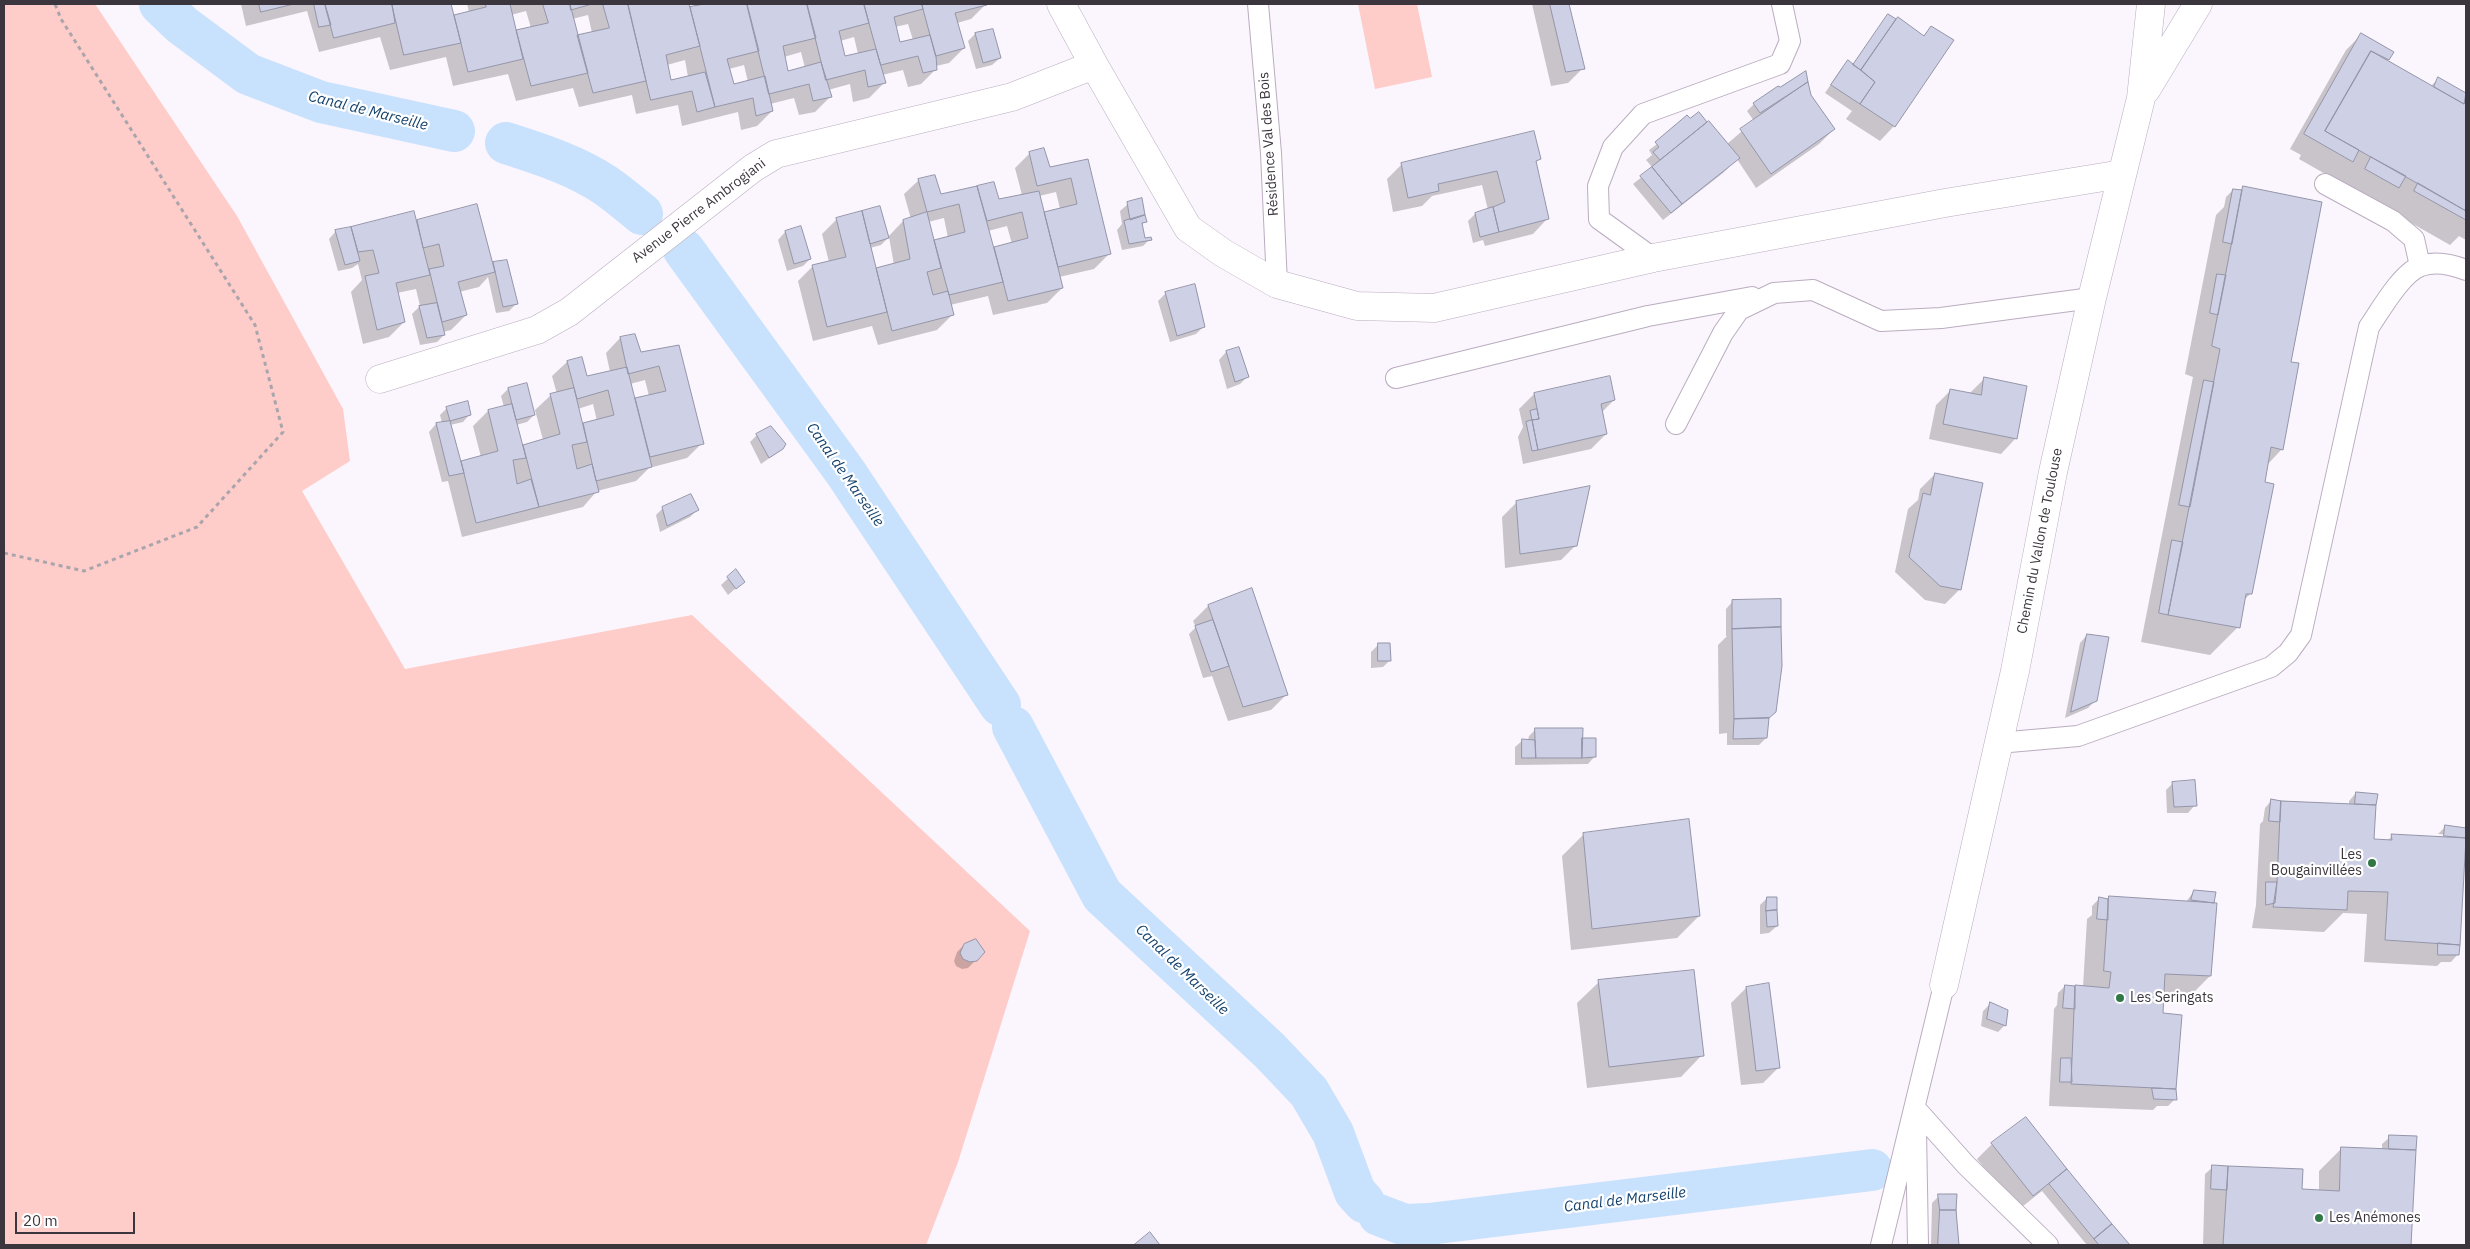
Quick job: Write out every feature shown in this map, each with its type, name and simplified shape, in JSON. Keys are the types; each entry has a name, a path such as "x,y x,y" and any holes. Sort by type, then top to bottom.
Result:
{"street":[{"path":"1061,4 1188,228 1223,253 1277,284 1357,306 1434,308 1653,258 1945,202 2122,174"},
{"name":"Chemin du Vallon de Toulouse","path":"1944,986 1998,743 2053,472 2092,298 2141,98 2151,4"},
{"name":"Chemin du Vallon de Toulouse","path":"2141,98 2198,4"},
{"name":"Avenue Pierre Ambrogiani","path":"380,379 537,330 569,312 745,173 776,154 1012,97 1094,65"}],"lane":[{"name":"Résidence Val des Bois","path":"1258,4 1271,153 1277,284"},
{"path":"1653,258 1599,219 1598,186 1613,147 1643,114 1780,64 1790,40 1782,4"},
{"path":"2325,184 2393,221 2414,239 2420,266"},
{"path":"1998,743 2078,736 2272,667 2288,653 2301,635 2370,328 2397,285 2420,266 2450,264 2466,270"},
{"path":"1396,378 1648,316 1774,293 1813,290 1881,321 1941,318 2092,298"},
{"path":"1676,424 1723,333 1739,310 1774,293"},
{"path":"1880,1245 1944,986"},
{"path":"1915,1108 1918,1245"},
{"path":"1915,1108 1966,1165 2048,1245"}],"path":[{"path":"4,553 84,571 196,526 283,432 255,325 60,19 55,4"}],"shaded area":[{"path":"4,4 95,4 237,216 343,409 350,461 302,491 405,669 692,615 1030,931 958,1162 926,1245 4,1245"},
{"path":"1358,4 1417,4 1432,77 1375,89"}],"building":[{"path":"259,4 294,4 261,12"},
{"path":"314,4 325,4 331,25 319,27"},
{"path":"325,4 392,4 395,23 334,38"},
{"path":"392,4 451,4 461,43 404,55"},
{"path":"485,4 510,4 523,59 468,72 454,15 486,7"},
{"path":"543,4 570,4 588,73 531,86 516,30 548,23"},
{"path":"570,4 592,4 571,10"},
{"path":"603,4 628,4 646,81 593,93 577,35 609,28"},
{"path":"628,4 689,4 700,46 666,55 671,80 705,72 715,107 697,112 692,91 651,100"},
{"path":"705,4 747,4 759,51 727,59 734,84 765,76 773,111 756,116 753,98 715,107 690,7"},
{"path":"747,4 807,4 816,38 783,46 788,71 821,62 832,97 813,101 809,84 769,94"},
{"path":"807,4 864,4 869,23 839,31 845,56 876,49 886,83 868,87 865,70 826,80"},
{"path":"864,4 922,4 923,9 894,17 900,42 930,35 936,56 937,70 923,73 918,56 881,65"},
{"path":"922,4 987,5 955,13 965,48 936,56"},
{"path":"1550,4 1569,4 1585,69 1566,72"},
{"path":"1888,14 1896,19 1861,70 1853,65"},
{"path":"1898,17 1924,36 1931,26 1954,40 1895,127 1860,104 1875,82 1861,70"},
{"path":"993,29 1001,58 983,63 975,33"},
{"path":"2361,33 2394,52 2389,60 2371,51 2325,131 2359,150 2353,162 2304,134"},
{"path":"2371,51 2464,104 2466,100 2466,211 2325,131"},
{"path":"1848,60 1875,82 1860,104 1831,85"},
{"path":"1806,71 1808,82 1760,113 1753,103 1778,86 1780,87"},
{"path":"2438,77 2466,93 2464,104 2434,87"},
{"path":"1808,82 1811,95 1835,129 1771,174 1740,129"},
{"path":"1699,112 1707,122 1660,160 1653,152 1659,147 1655,142 1687,115 1690,118"},
{"path":"1709,121 1740,158 1682,204 1652,167"},
{"path":"1534,131 1541,159 1536,161 1549,219 1499,232 1493,207 1505,202 1497,171 1438,184 1439,191 1408,198 1401,163"},
{"path":"1044,148 1050,167 1088,159 1111,254 1058,267 1044,212 1077,204 1071,178 1037,186 1029,152"},
{"path":"2371,157 2406,176 2399,188 2365,169"},
{"path":"1652,167 1682,204 1671,213 1640,176"},
{"path":"935,175 941,194 977,186 1003,282 949,295 934,240 965,232 959,204 927,212 918,179"},
{"path":"994,182 999,199 1039,191 1063,288 1008,301 994,247 1028,238 1022,212 987,221 977,186"},
{"path":"2418,183 2466,211 2466,220 2414,191"},
{"path":"2243,186 2322,202 2291,362 2299,363 2283,450 2271,447 2265,482 2274,484 2252,594 2246,594 2240,628 2168,615 2220,349 2212,346"},
{"path":"2233,189 2242,190 2232,244 2223,242"},
{"path":"1142,198 1145,215 1130,220 1127,202"},
{"path":"477,204 495,272 458,282 467,315 442,322 429,269 444,266 439,244 423,248 417,220"},
{"path":"880,206 889,238 870,244 862,211"},
{"path":"1493,207 1499,232 1480,237 1475,213"},
{"path":"414,211 430,275 396,283 405,322 377,330 365,276 379,273 373,250 358,252 351,227"},
{"path":"862,211 887,312 827,327 812,265 846,257 836,218"},
{"path":"927,212 941,268 927,272 933,295 948,291 954,315 892,331 876,268 910,259 903,220"},
{"path":"1145,215 1147,222 1142,223 1145,238 1151,237 1152,240 1129,244 1124,221"},
{"path":"801,226 811,259 794,264 785,231"},
{"path":"351,227 360,261 345,265 335,230"},
{"path":"507,260 518,304 503,307 493,262"},
{"path":"2217,274 2226,275 2218,315 2210,313"},
{"path":"1195,284 1205,327 1177,336 1165,292"},
{"path":"437,303 445,335 427,338 419,306"},
{"path":"635,334 641,352 679,345 704,444 650,457 635,398 666,391 659,366 628,374 620,337"},
{"path":"1239,347 1249,377 1235,382 1226,351"},
{"path":"582,357 587,376 627,367 652,467 596,481 583,423 614,415 608,390 577,399 567,361"},
{"path":"1610,376 1615,400 1601,404 1607,434 1538,450 1532,420 1539,419 1534,393"},
{"path":"1984,377 2027,386 2017,439 1943,424 1950,389 1981,395"},
{"path":"2204,380 2214,382 2190,507 2179,505"},
{"path":"527,383 535,415 516,420 508,388"},
{"path":"574,388 587,442 572,445 577,469 592,464 599,492 539,507 523,445 560,434 550,394"},
{"path":"468,401 471,415 450,421 446,407"},
{"path":"512,404 526,458 513,460 517,484 531,479 539,507 476,523 461,461 498,451 488,410"},
{"path":"1537,409 1539,419 1532,420 1530,411"},
{"path":"1532,420 1538,450 1532,451 1526,422"},
{"path":"450,421 464,473 449,476 436,423"},
{"path":"771,426 786,444 783,449 769,458 756,434"},
{"path":"1935,473 1983,483 1961,590 1940,586 1909,557 1923,493 1930,495"},
{"path":"1590,486 1577,546 1520,554 1516,501"},
{"path":"691,494 699,510 667,526 662,507"},
{"path":"2172,540 2183,542 2168,615 2159,613"},
{"path":"736,569 745,582 736,589 727,577"},
{"path":"1252,588 1288,695 1243,707 1208,605"},
{"path":"1781,599 1781,627 1732,629 1732,600"},
{"path":"1213,620 1229,666 1211,672 1195,626"},
{"path":"1781,627 1782,666 1776,712 1769,718 1734,719 1732,629"},
{"path":"2087,634 2109,637 2097,701 2071,712"},
{"path":"1378,643 1390,643 1391,661 1378,661"},
{"path":"1769,718 1767,738 1733,739 1734,719"},
{"path":"1535,728 1583,728 1582,758 1536,758"},
{"path":"1582,738 1596,738 1596,757 1582,758"},
{"path":"1522,739 1535,740 1536,758 1522,758"},
{"path":"2195,780 2197,806 2174,807 2172,782"},
{"path":"2356,792 2378,794 2376,805 2355,804"},
{"path":"2271,799 2281,801 2280,822 2269,821"},
{"name":"Les Bougainvillées","path":"2281,801 2376,805 2374,839 2392,840 2391,834 2466,838 2460,945 2385,940 2388,892 2348,891 2347,910 2273,907 2277,882"},
{"path":"1689,819 1700,916 1592,929 1583,833"},
{"path":"2445,825 2466,828 2466,838 2444,836"},
{"path":"2266,882 2277,882 2275,903 2266,905"},
{"path":"2194,890 2216,892 2214,903 2191,900"},
{"name":"Les Seringats","path":"2109,896 2217,903 2211,976 2165,974 2163,1013 2182,1015 2176,1089 2071,1084 2075,985 2109,988 2111,972 2104,971"},
{"path":"1767,897 1777,897 1777,910 1766,911"},
{"path":"2099,897 2108,899 2108,920 2097,919"},
{"path":"1777,910 1778,926 1767,927 1766,911"},
{"path":"976,939 985,952 977,961 970,962 963,959 960,953 964,944"},
{"path":"2438,943 2460,945 2459,955 2438,955"},
{"path":"1694,970 1704,1056 1609,1067 1598,980"},
{"path":"1769,983 1780,1068 1756,1071 1746,987"},
{"path":"2065,985 2075,986 2075,1009 2063,1008"},
{"path":"1990,1002 2008,1010 2006,1026 1987,1019"},
{"path":"2061,1058 2071,1058 2072,1082 2060,1082"},
{"path":"2152,1088 2176,1089 2177,1100 2154,1099"},
{"path":"2026,1117 2067,1169 2033,1196 1991,1143"},
{"path":"2389,1135 2417,1136 2416,1150 2389,1149"},
{"name":"Les Anémones","path":"2341,1147 2416,1150 2411,1245 2223,1245 2228,1166 2303,1169 2302,1189 2339,1191"},
{"path":"2212,1165 2228,1166 2227,1190 2211,1189"},
{"path":"2067,1169 2112,1224 2094,1239 2049,1184"},
{"path":"1938,1194 1957,1194 1956,1210 1940,1210"},
{"path":"1940,1210 1956,1210 1959,1245 1938,1245"},
{"path":"2112,1224 2130,1245 2099,1245 2094,1239"},
{"path":"1150,1232 1160,1245 1134,1245"}],"waterway":[{"name":"Canal de Marseille","path":"160,4 182,25 248,74 321,102 454,131"},
{"name":"Canal de Marseille","path":"506,143 544,156 594,178 642,214"},
{"name":"Canal de Marseille","path":"684,250 846,473 1000,705"},
{"name":"Canal de Marseille","path":"1013,727 1102,895 1269,1050 1309,1092 1333,1133 1355,1192 1364,1202"},
{"name":"Canal de Marseille","path":"1379,1215 1405,1225 1429,1224 1872,1170"}],"place":[{"name":"Les Bougainvillées","path":"2372,863"},
{"name":"Les Seringats","path":"2120,998"},
{"name":"Les Anémones","path":"2319,1218"}]}
